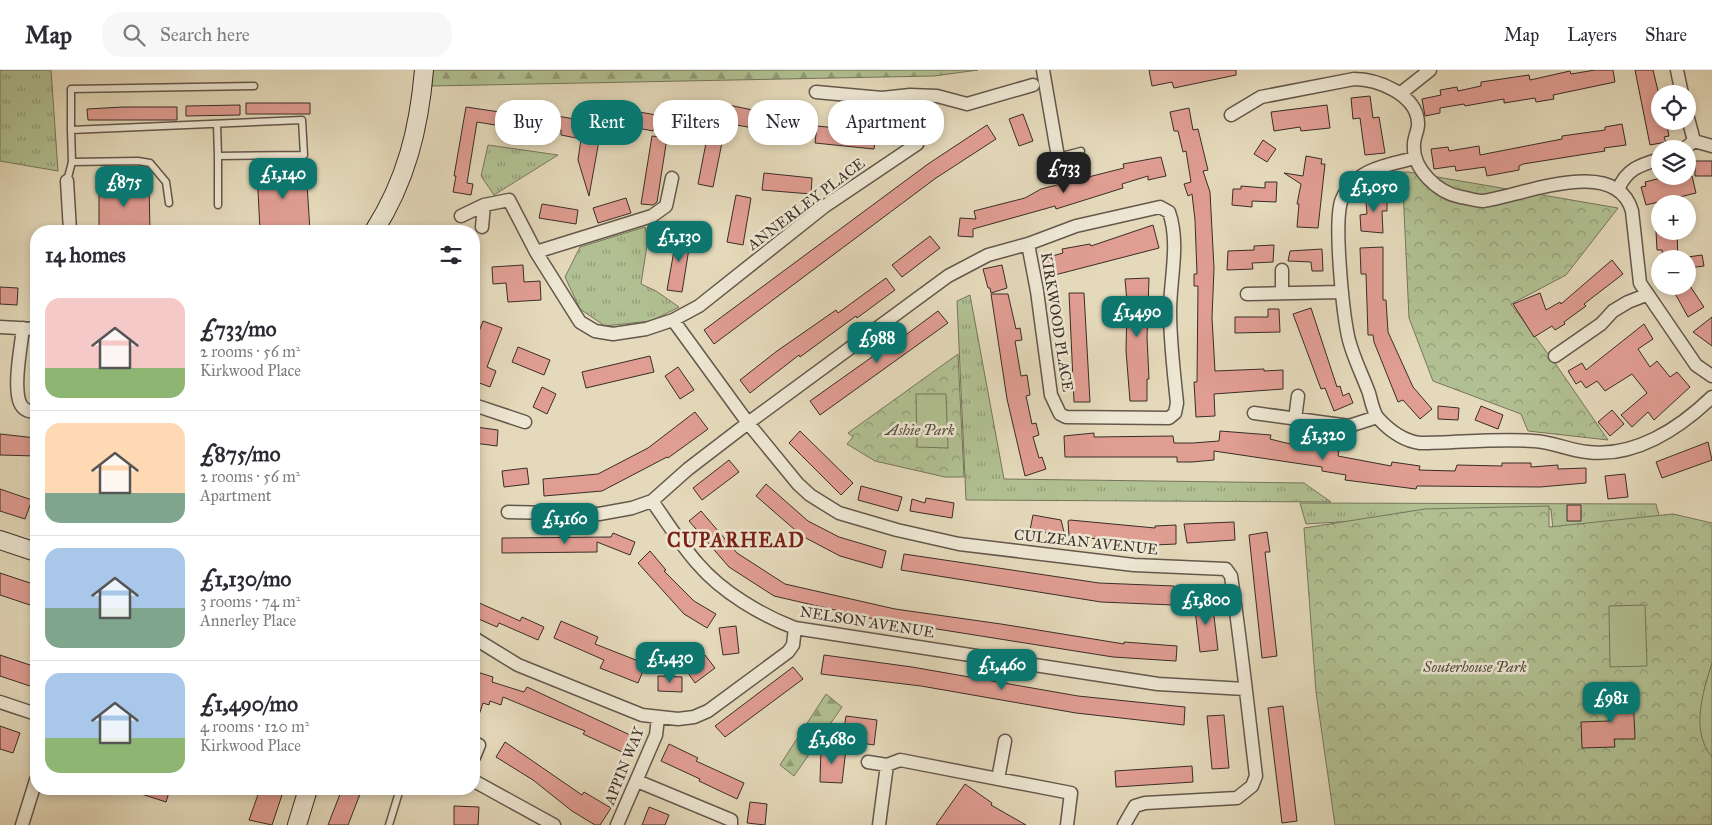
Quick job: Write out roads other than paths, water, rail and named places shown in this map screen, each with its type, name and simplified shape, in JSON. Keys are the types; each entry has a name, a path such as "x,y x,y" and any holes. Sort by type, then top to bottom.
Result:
{"street":[{"path":"377,225 401,181 412,150 419,121 424,70"},
{"path":"1042,70 1058,156"},
{"path":"1401,93 1430,70"},
{"path":"1677,70 1680,85"},
{"path":"1231,115 1261,97 1354,79 1375,81 1401,93 1415,112 1418,122 1414,144 1415,158 1426,176 1443,190 1457,196 1481,201 1577,181 1593,181 1618,190 1629,202 1640,283 1646,295 1659,310 1696,365 1712,376"},
{"path":"816,92 882,98 910,95 937,96 967,104 1032,85"},
{"name":"ANNERLEY PLACE","path":"484,205 509,200 536,252 580,322 595,331 613,334 646,329 673,320 699,306 825,206 917,144 910,123 910,95"},
{"path":"1696,145 1712,146"},
{"path":"1415,158 1373,169 1363,174 1355,180 1342,200 1338,214 1342,292 1348,338 1377,417 1404,439 1420,443 1534,441 1587,452 1602,452 1648,443 1665,434 1712,397"},
{"path":"1618,190 1621,182 1634,167 1651,162"},
{"path":"536,252 652,216 666,206 672,178"},
{"path":"67,181 70,225"},
{"path":"461,216 484,205"},
{"path":"482,227 484,205"},
{"name":"KIRKWOOD PLACE","path":"508,512 599,514 632,508 652,501 688,468 948,276 988,255 1028,244 1076,226 1160,207 1169,212 1172,221 1173,277 1170,311 1177,403 1175,413 1169,418 1066,417 1060,414 1051,395 1037,291 1028,244"},
{"path":"1282,270 1282,293"},
{"path":"1247,294 1342,292"},
{"path":"1555,356 1601,324 1613,311 1628,302 1646,295"},
{"name":"CULZEAN AVENUE","path":"673,320 748,423 798,484 827,507 849,516 897,530 959,544 1134,566 1226,569 1231,576 1246,671 1245,689 1256,776 1252,786 1237,798 1145,803 1135,806 1124,825"},
{"path":"0,327 30,329"},
{"path":"23,328 18,391 20,404 24,409 30,410"},
{"path":"1295,419 1298,396"},
{"path":"480,408 525,422"},
{"path":"1254,413 1349,426 1377,417"},
{"name":"NELSON AVENUE","path":"652,501 699,565 740,600 769,618 795,628 1158,684 1245,689"},
{"path":"0,540 30,550"},
{"path":"480,642 518,665 642,715 658,718 694,717 708,711 788,652 793,646 795,628"},
{"path":"0,702 30,712"},
{"name":"APPIN WAY","path":"617,825 656,735 658,718"},
{"path":"998,779 1005,741"},
{"path":"868,762 887,764 900,760 1071,793 1066,825"},
{"path":"879,825 887,764"},
{"path":"637,780 731,820 731,825"},
{"path":"480,784 554,825"},
{"path":"22,825 31,795"},
{"path":"297,825 306,795"}],"lane":[{"path":"67,181 72,162 72,89 254,86"},
{"path":"71,130 302,120 304,155 218,156"},
{"path":"217,124 218,205"},
{"path":"1058,156 1081,151"},
{"path":"72,162 138,161 150,163 158,169 166,182 169,203"},
{"path":"389,825 398,795"}],"district":[{"name":"CUPARHEAD","path":"736,540"}],"park label":[{"name":"Ashie Park","path":"920,430"},
{"name":"Souterhouse Park","path":"1475,667"}]}
